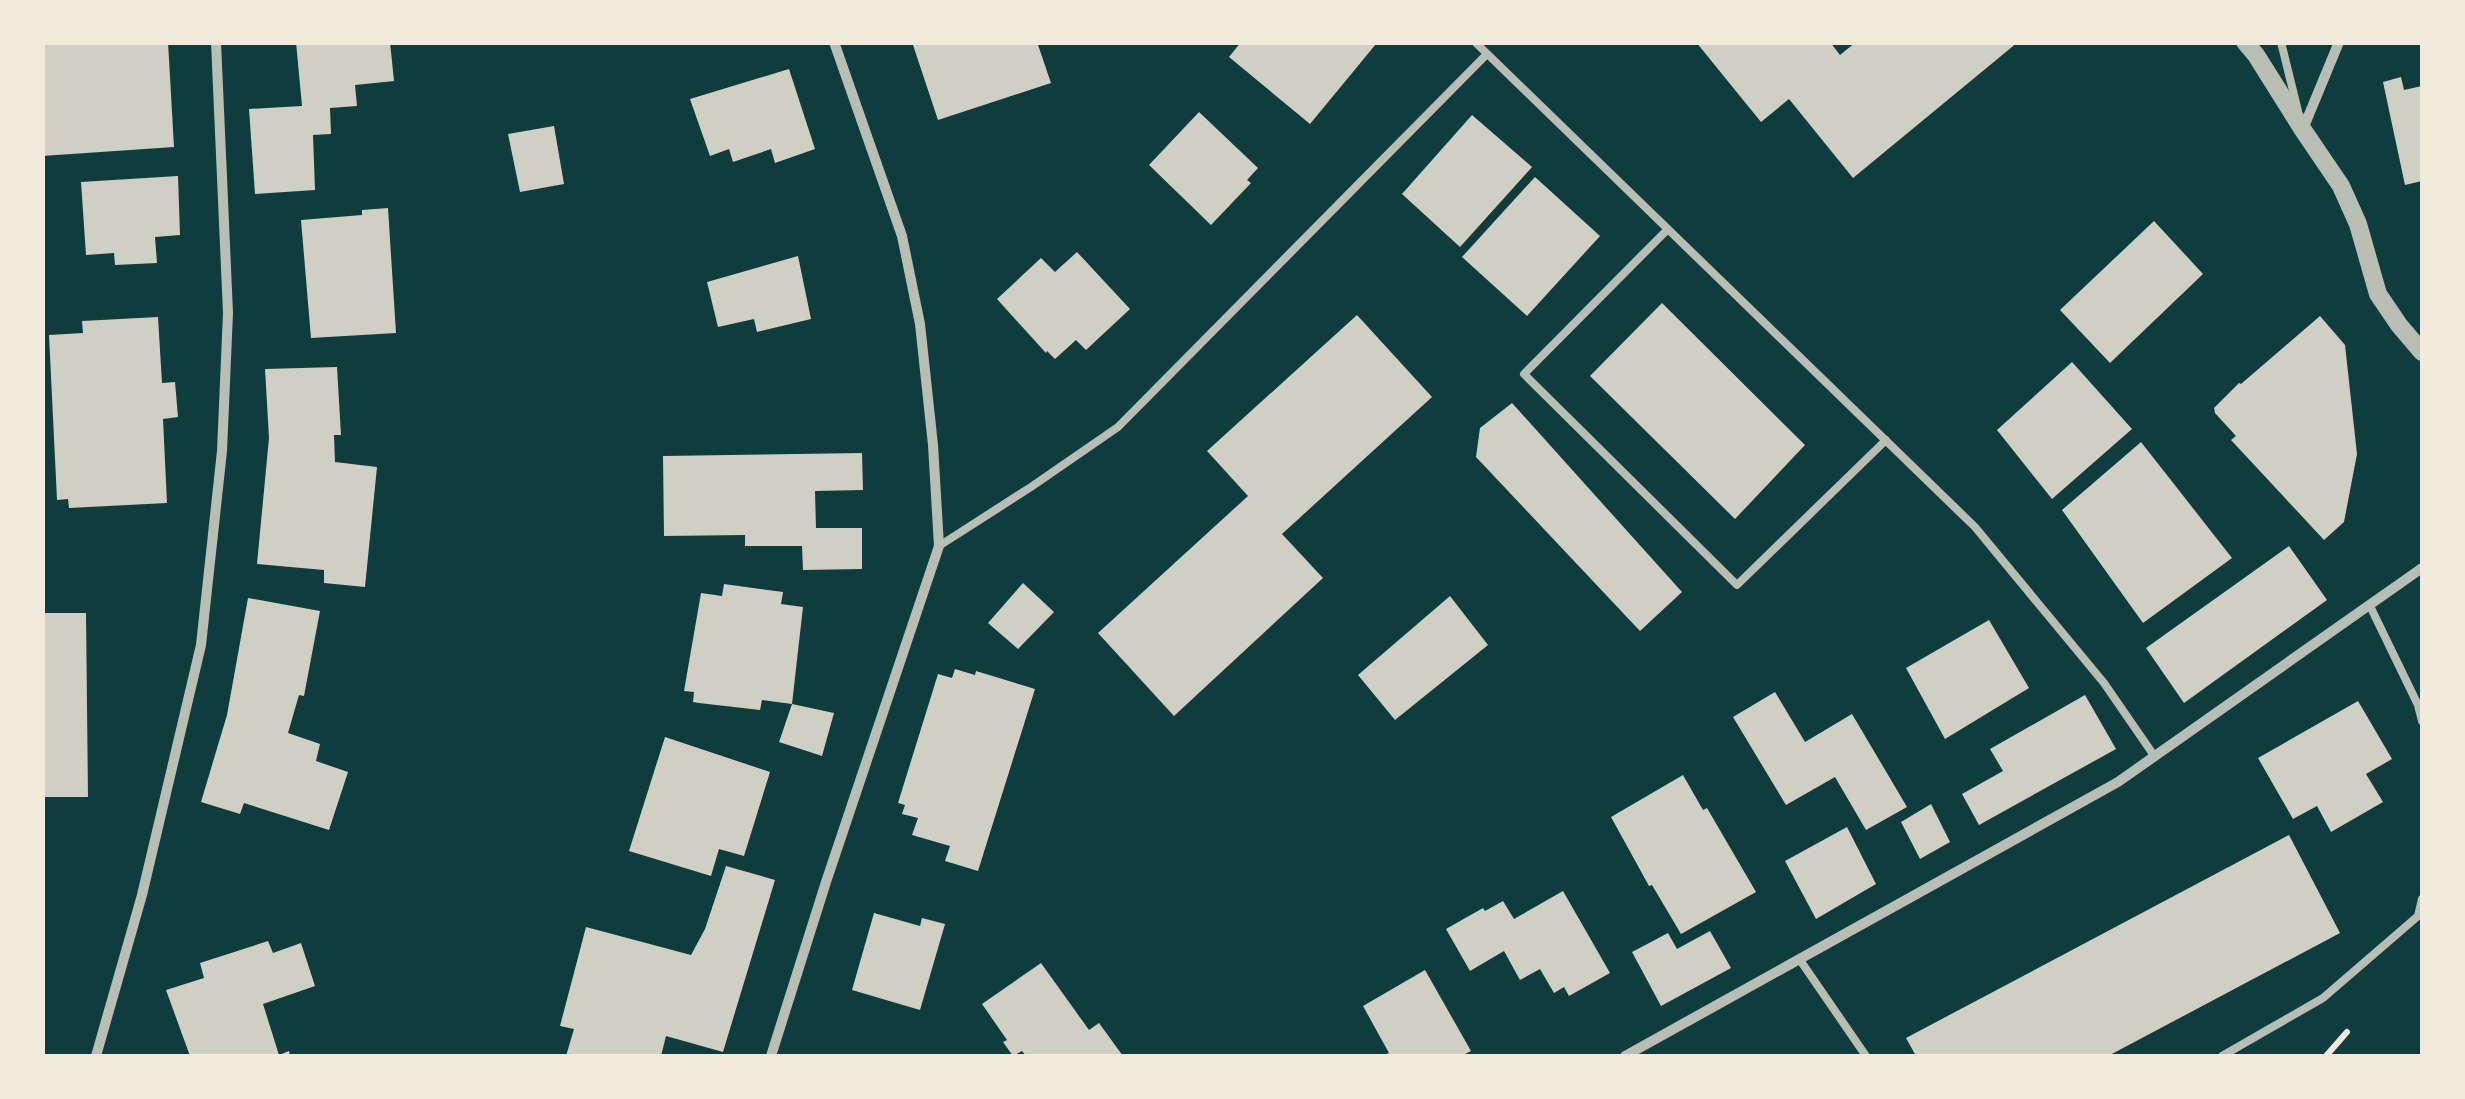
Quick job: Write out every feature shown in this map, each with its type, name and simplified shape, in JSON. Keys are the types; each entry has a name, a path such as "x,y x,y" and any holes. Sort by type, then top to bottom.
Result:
{"street":[{"path":"96,1056 151,859 185,716 204,613 222,452 228,313 216,42"},
{"path":"771,1056 938,546 934,446 920,324 902,236 834,42"},
{"path":"2245,42 2342,186 2358,224 2378,294 2422,352"},
{"path":"2303,130 2339,42"},
{"path":"1625,1056 2118,782 2422,568"}],"lane":[{"path":"1475,42 1974,527 2104,683 2156,756"},
{"path":"2280,42 2303,130"},
{"path":"938,546 1118,427 1487,54"},
{"path":"1668,229 1524,374 1737,585 1886,440"},
{"path":"2370,606 2422,721"},
{"path":"2222,1056 2323,998 2418,916 2422,899"},
{"path":"1800,960 1866,1056"}],"building":[{"path":"42,42 168,42 174,147 42,156"},
{"path":"296,42 390,42 394,81 355,85 357,106 330,108 331,134 313,135 315,190 255,194 249,109 302,106"},
{"path":"912,42 1037,42 1051,83 938,120"},
{"path":"1241,42 1376,44 1310,124 1229,57"},
{"path":"1696,42 1830,42 1840,55 1856,42 2018,42 1853,178 1789,99 1761,122"},
{"path":"789,69 815,149 775,163 771,149 733,162 729,149 710,156 690,99"},
{"path":"2401,77 2404,90 2422,86 2422,181 2405,185 2383,82"},
{"path":"1199,112 1258,168 1247,180 1251,183 1211,225 1149,165"},
{"path":"1472,115 1532,167 1460,247 1402,194"},
{"path":"554,126 564,184 520,192 508,134"},
{"path":"178,176 180,235 155,237 157,263 115,265 114,253 86,255 81,182"},
{"path":"1535,177 1600,236 1527,316 1462,257"},
{"path":"388,208 396,333 311,338 301,220 362,215 362,210"},
{"path":"2154,221 2203,274 2110,363 2060,310"},
{"path":"1077,252 1130,309 1086,350 1076,340 1055,359 997,299 1041,258 1055,272"},
{"path":"798,256 811,319 757,332 754,319 718,327 707,282"},
{"path":"1662,303 1805,445 1735,519 1590,376"},
{"path":"1357,315 1432,397 1282,534 1323,578 1174,716 1098,633 1248,496 1207,451"},
{"path":"2320,316 2345,345 2357,454 2344,522 2324,540 2231,440 2236,436 2214,408"},
{"path":"158,317 162,383 175,382 178,417 163,419 167,503 69,508 68,499 57,500 49,335 83,333 82,321"},
{"path":"2072,362 2132,429 2052,499 1997,430"},
{"path":"337,367 341,435 334,435 335,462 377,467 365,587 324,583 324,570 257,564 269,438 265,369"},
{"path":"1512,403 1682,592 1640,631 1476,457 1480,428"},
{"path":"2141,442 2232,558 2143,623 2062,510"},
{"path":"862,453 863,490 815,491 816,528 862,528 862,569 803,570 802,546 745,546 745,535 664,536 663,456"},
{"path":"2289,546 2327,600 2184,703 2146,648"},
{"path":"1023,583 1054,612 1018,649 988,623"},
{"path":"724,584 783,592 781,604 803,607 792,704 762,700 760,710 699,703 693,702 694,692 684,691 701,593 722,596"},
{"path":"1450,596 1488,645 1395,720 1358,675"},
{"path":"248,598 320,611 304,696 299,695 288,733 320,744 316,761 348,772 329,830 244,803 240,814 201,802 227,715"},
{"path":"42,613 86,613 88,797 42,797"},
{"path":"1989,620 2029,688 1945,739 1906,668"},
{"path":"955,669 975,675 976,671 1035,689 978,871 945,861 950,846 912,835 918,818 902,814 905,805 898,803 938,674 952,678"},
{"path":"1775,692 1805,742 1852,714 1907,807 1866,830 1835,777 1786,805 1733,717"},
{"path":"2085,695 2116,749 1979,825 1962,794 2003,771 1990,749"},
{"path":"2358,701 2392,759 2366,774 2383,802 2331,832 2317,806 2293,819 2258,758"},
{"path":"792,704 834,713 822,756 779,742"},
{"path":"665,737 770,772 744,856 719,849 711,876 629,851"},
{"path":"1683,775 1756,892 1681,934 1611,817"},
{"path":"1931,804 1950,842 1920,859 1901,822"},
{"path":"1847,827 1876,884 1816,919 1785,861"},
{"path":"2289,835 2340,933 2108,1056 1916,1056 1906,1038"},
{"path":"726,866 775,880 723,1052 666,1036 661,1056 566,1056 574,1029 560,1026 586,927 691,955 705,929"},
{"path":"1563,891 1610,973 1569,996 1564,987 1554,993 1540,969 1520,980 1504,951 1470,971 1446,929 1503,901 1514,919"},
{"path":"874,913 920,926 922,918 945,924 920,1010 852,990"},
{"path":"1710,931 1731,968 1661,1006 1632,952 1668,933 1677,949"},
{"path":"268,941 273,953 301,943 315,986 263,1004 279,1055 289,1051 290,1056 190,1056 166,990 204,978 200,963"},
{"path":"1041,963 1089,1030 1099,1023 1123,1056 1026,1056 1022,1051 1013,1056 1003,1042 1007,1040 982,1004"},
{"path":"1425,970 1471,1051 1461,1056 1382,1056 1389,1053 1363,1006"}]}
